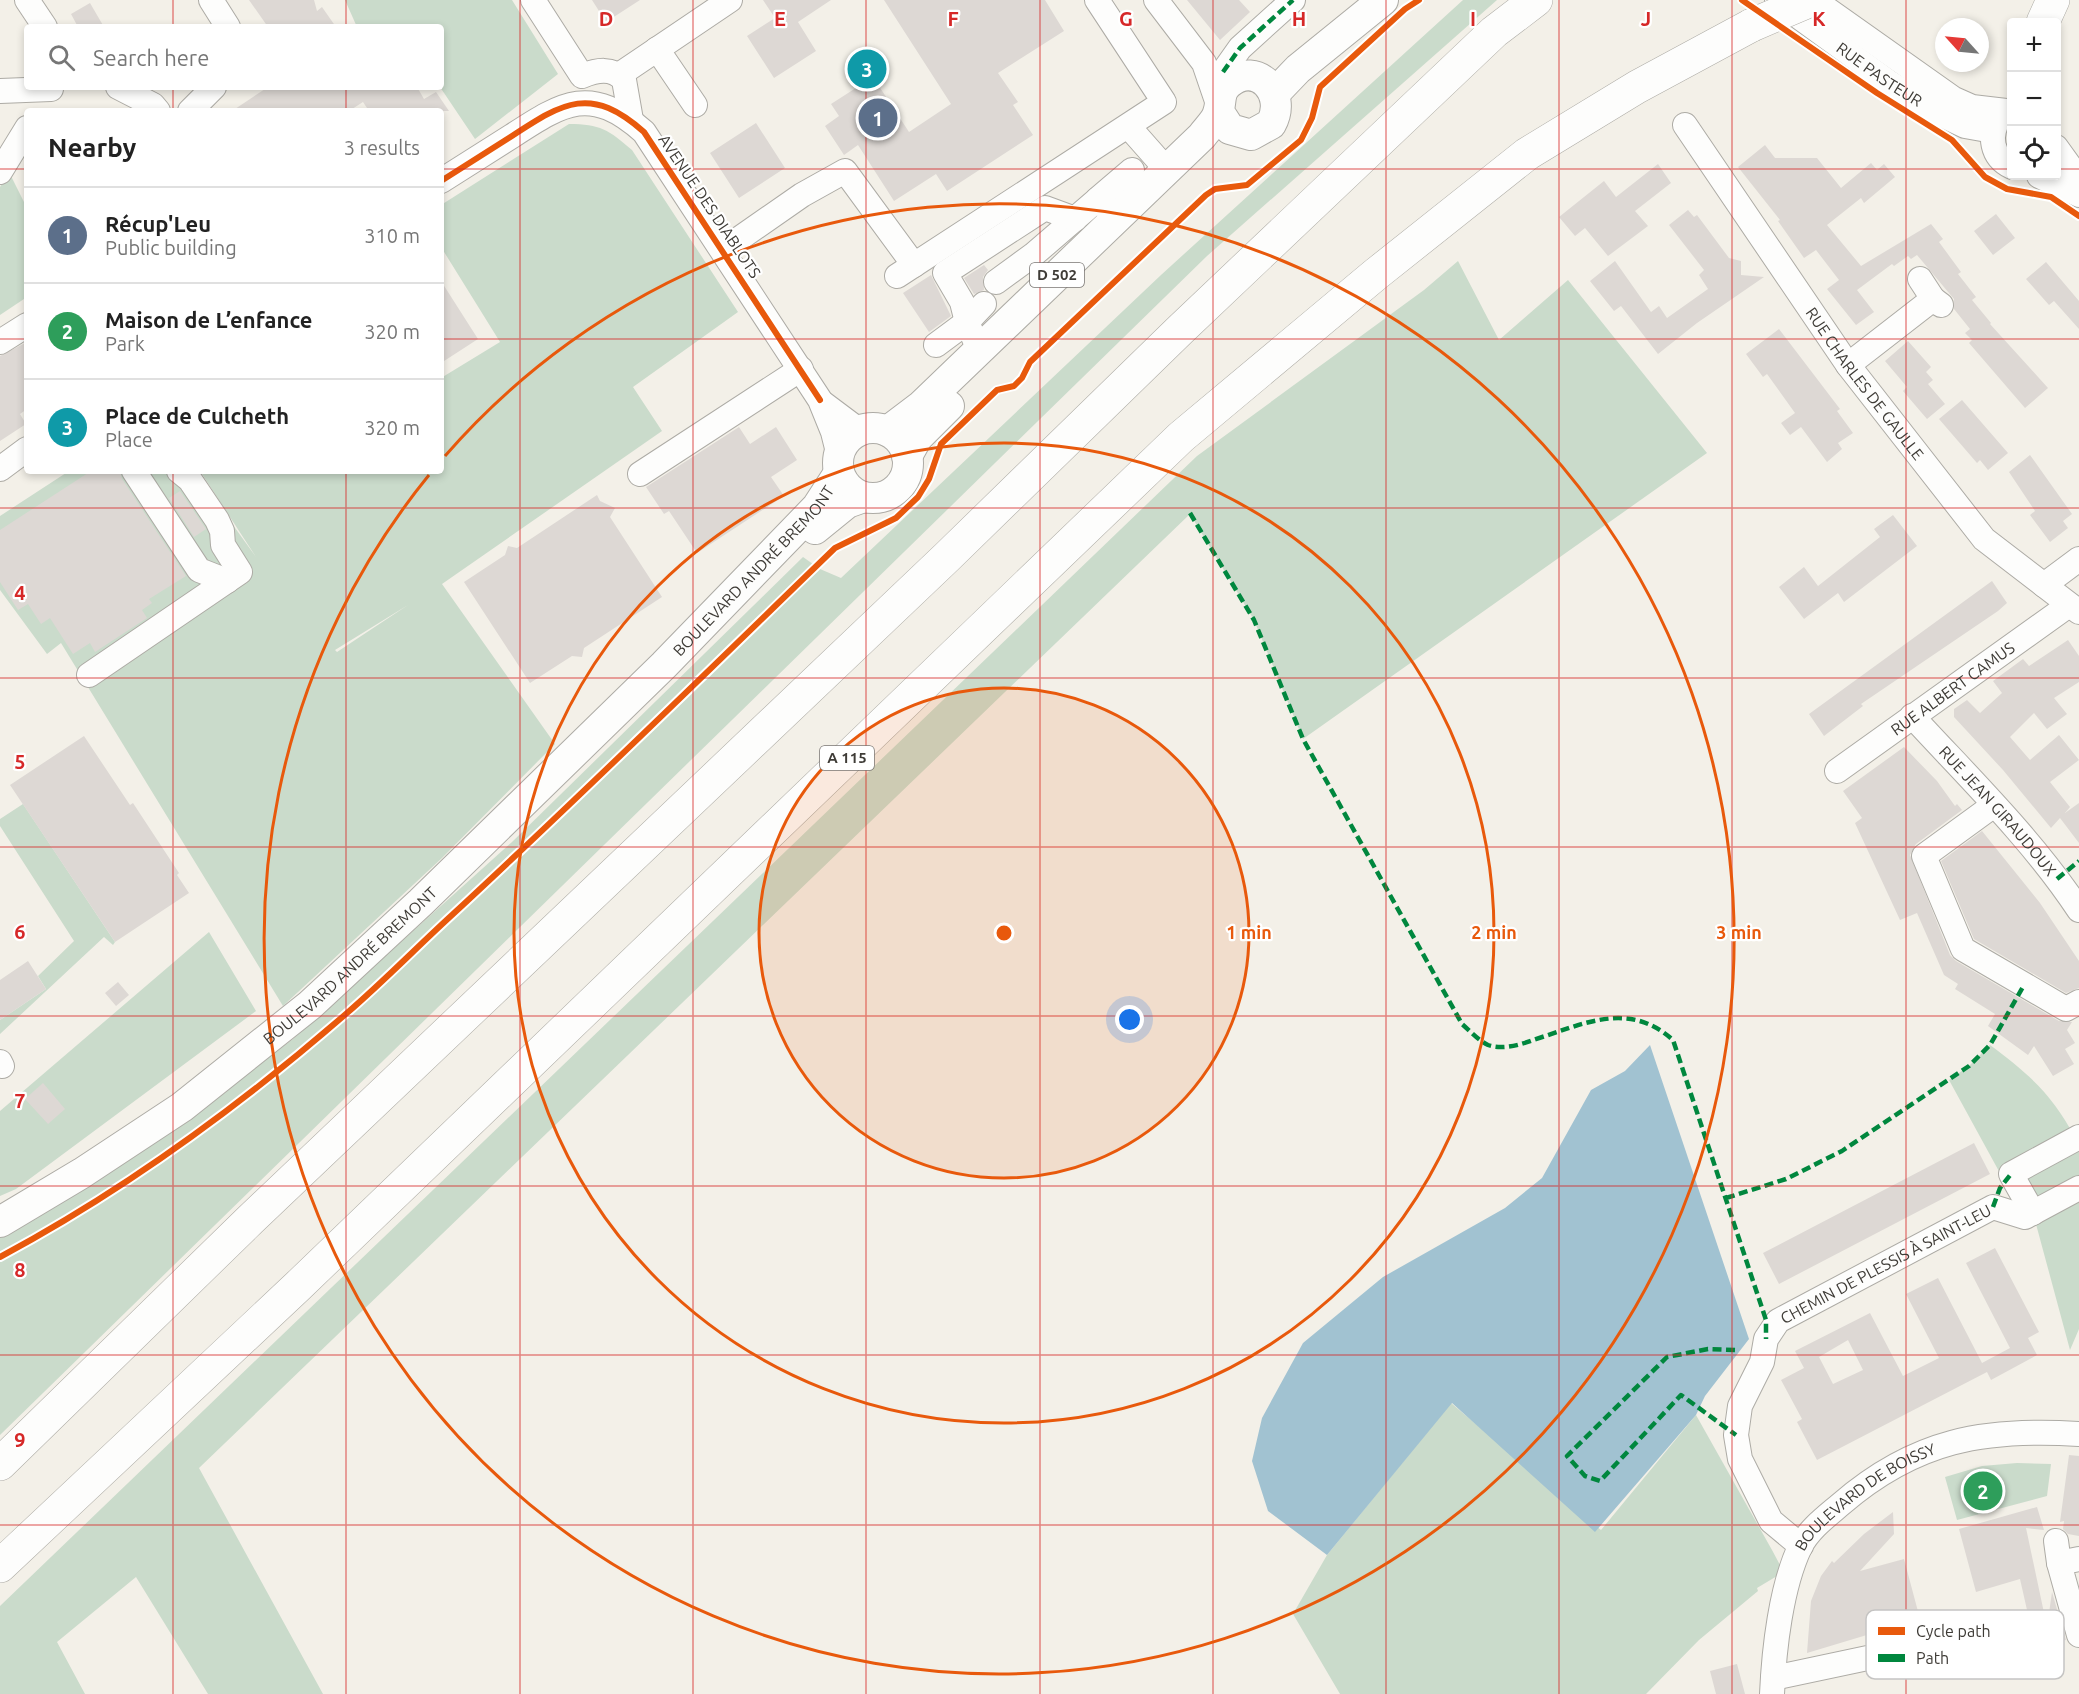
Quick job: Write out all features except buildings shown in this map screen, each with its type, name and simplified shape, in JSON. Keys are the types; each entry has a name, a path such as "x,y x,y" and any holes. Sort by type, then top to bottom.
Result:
{"highway":[{"path":"0,1464 258,1212 947,557 1188,321 1494,32 1536,0"},
{"name":"A 115","path":"0,1566 298,1286 1181,437 1376,274 1527,154 1637,87 1752,25 1812,0"},
{"path":"2045,18 2053,0"}],"main road":[{"path":"1239,76 1277,109 1271,124 1258,133 1243,135 1225,125 1219,108 1228,84 1239,76 1263,73 1353,0"},
{"path":"1239,76 1298,69 1383,0"},
{"name":"D 502","path":"874,431 921,406 980,350 1107,209 1173,164 1202,136 1219,108"},
{"name":"D 502","path":"907,456 916,438 1206,160 1227,141 1243,135"},
{"path":"874,431 903,445 907,456 905,478 898,488 878,498 861,498 848,489 839,464 844,443 874,431"},
{"name":"BOULEVARD ANDRÉ BREMONT","path":"664,666 817,507 839,464"},
{"name":"BOULEVARD ANDRÉ BREMONT","path":"0,1222 82,1173 182,1107 284,1028 360,961 664,666 826,519 847,503 861,498"}],"street":[{"path":"27,0 43,24"},
{"path":"211,0 226,24"},
{"path":"533,0 582,76"},
{"path":"619,75 730,0"},
{"path":"723,250 769,227 845,171 905,270 1129,127 1164,102 1097,0"},
{"path":"1156,0 1239,76"},
{"path":"1239,76 1240,48 1293,0"},
{"name":"RUE PASTEUR","path":"1775,0 1890,83 1940,114 1965,126 2003,117"},
{"name":"RUE PASTEUR","path":"1812,0 1954,99 2003,117"},
{"path":"657,49 695,105"},
{"path":"561,106 572,83 598,70 619,75 624,80 631,120"},
{"path":"0,91 24,90"},
{"path":"39,108 51,90"},
{"path":"124,90 156,108"},
{"path":"193,108 211,90"},
{"name":"AVENUE DES DIABLOTS","path":"444,179 561,106 589,104 610,109 631,120 644,132 820,400 831,424 839,464"},
{"path":"2003,117 1995,152 2007,164"},
{"name":"RUE CHARLES DE GAULLE","path":"1685,125 1848,365 1984,539 2074,609"},
{"path":"1129,127 1159,161 1173,164"},
{"path":"0,172 23,143"},
{"path":"2061,154 2079,179"},
{"path":"936,345 1074,219 1107,209 1132,170"},
{"path":"2047,180 2079,195"},
{"path":"982,301 945,273 1046,208 1074,219"},
{"path":"1848,365 1937,302 1920,279"},
{"path":"980,350 982,301"},
{"path":"10,331 24,313"},
{"path":"640,474 801,369"},
{"name":"AVENUE DES DIABLOTS","path":"820,400 874,431"},
{"path":"0,469 24,451"},
{"path":"136,474 199,570 227,581"},
{"path":"89,675 157,616 227,581 240,572 223,544 222,531 217,520 190,480 183,474"},
{"path":"2044,585 2079,559"},
{"name":"RUE ALBERT CAMUS","path":"1838,771 1912,716 2074,609"},
{"name":"RUE JEAN GIRAUDOUX","path":"1912,716 1994,805 2064,887 2079,910"},
{"path":"1994,805 1924,856 1964,950 2066,1009 2079,1002"},
{"path":"2079,1137 2011,1174 2033,1213 2079,1188"},
{"name":"CHEMIN DE PLESSIS À SAINT-LEU","path":"1801,1546 1771,1521 1740,1460 1736,1435 1740,1406 1762,1362 1766,1339 1778,1322 1993,1207 2025,1216 2033,1213"},
{"name":"BOULEVARD DE BOISSY","path":"1773,1686 1785,1592 1801,1546 1818,1524 1855,1492 1916,1455 1953,1441 1995,1433 2079,1434"},
{"path":"2065,1554 2078,1634"},
{"path":"1773,1686 1866,1662"}],"green space":[{"path":"345,0 512,0 558,74 475,139 442,90 444,90 444,24 356,24"},
{"path":"1463,0 1497,0 1207,256 0,1435 0,1231 131,1158 293,1039 512,842 803,557 820,569 841,578 1161,275"},
{"path":"569,124 589,125 604,130 632,150 738,312 633,387 662,431 442,584 555,744 442,858 283,1006 61,643 47,654 0,590 0,516 64,474 196,474 256,557 202,474 444,474 444,376 500,342 444,252 444,203","holes":["408,605 337,652 335,650"]},
{"path":"9,172 24,202 24,299 0,315 0,187"},
{"path":"1458,261 1499,340 1568,280 1707,453 1303,739 1254,620 1190,514 199,1468 323,1694 208,1694 136,1577 57,1642 85,1694 0,1694 0,1606 1197,456 1424,290"},
{"path":"23,804 115,942 113,945 104,937 0,1034 0,1020 46,989 38,976 74,941 0,826 0,819"},
{"path":"209,932 256,1011 16,1189 0,1196 0,1111"},
{"path":"1990,1045 2039,1086 2049,1097 2076,1139 2079,1137 2079,1329 2070,1350 2033,1213 2001,1175 1949,1080 1969,1066"},
{"path":"1451,1403 1601,1530 1696,1415 1780,1565 1777,1576 1757,1588 1758,1591 1699,1640 1646,1694 1340,1694 1293,1614 1327,1555"},
{"path":"2017,1463 2051,1464 2047,1496 1957,1520 1945,1477 1982,1466"}],"water":[{"path":"1650,1045 1749,1339 1705,1396 1696,1415 1595,1532 1452,1403 1327,1555 1268,1511 1252,1461 1262,1418 1303,1343 1383,1277 1505,1208 1542,1178 1591,1090 1625,1071"}],"marked path":[{"path":"1223,72 1240,48 1293,0"},
{"path":"1190,513 1254,620 1303,739 1462,1024 1488,1045 1499,1047 1522,1044 1588,1022 1622,1018 1639,1021 1656,1028 1673,1040 1766,1320 1766,1339"},
{"path":"2057,879 2079,861"},
{"path":"1726,1198 1786,1179 1842,1151 1969,1066 1990,1045 2024,985"},
{"path":"1993,1207 2000,1188 2011,1174"},
{"path":"1735,1350 1708,1349 1667,1357 1567,1456 1585,1476 1600,1481 1681,1395 1736,1435"}],"cycle path":[{"path":"0,1257 92,1204 180,1145 265,1081 360,1001 597,779 835,548 896,518 918,497 929,479 941,444 997,390 1014,386 1022,378 1030,362 1206,195 1215,189 1247,185 1301,140 1312,118 1320,87 1405,9 1419,0"},
{"path":"1742,0 1877,93 1952,140 1985,177 2007,189 2051,197 2079,216"},
{"path":"444,179 530,124 563,107 593,104 608,108 625,117 644,132 820,400"}],"place":[{"name":"Place de Culcheth","path":"867,69"},
{"name":"Récup'Leu","path":"878,118"},
{"name":"Maison de L’enfance","path":"1983,1491"}]}
